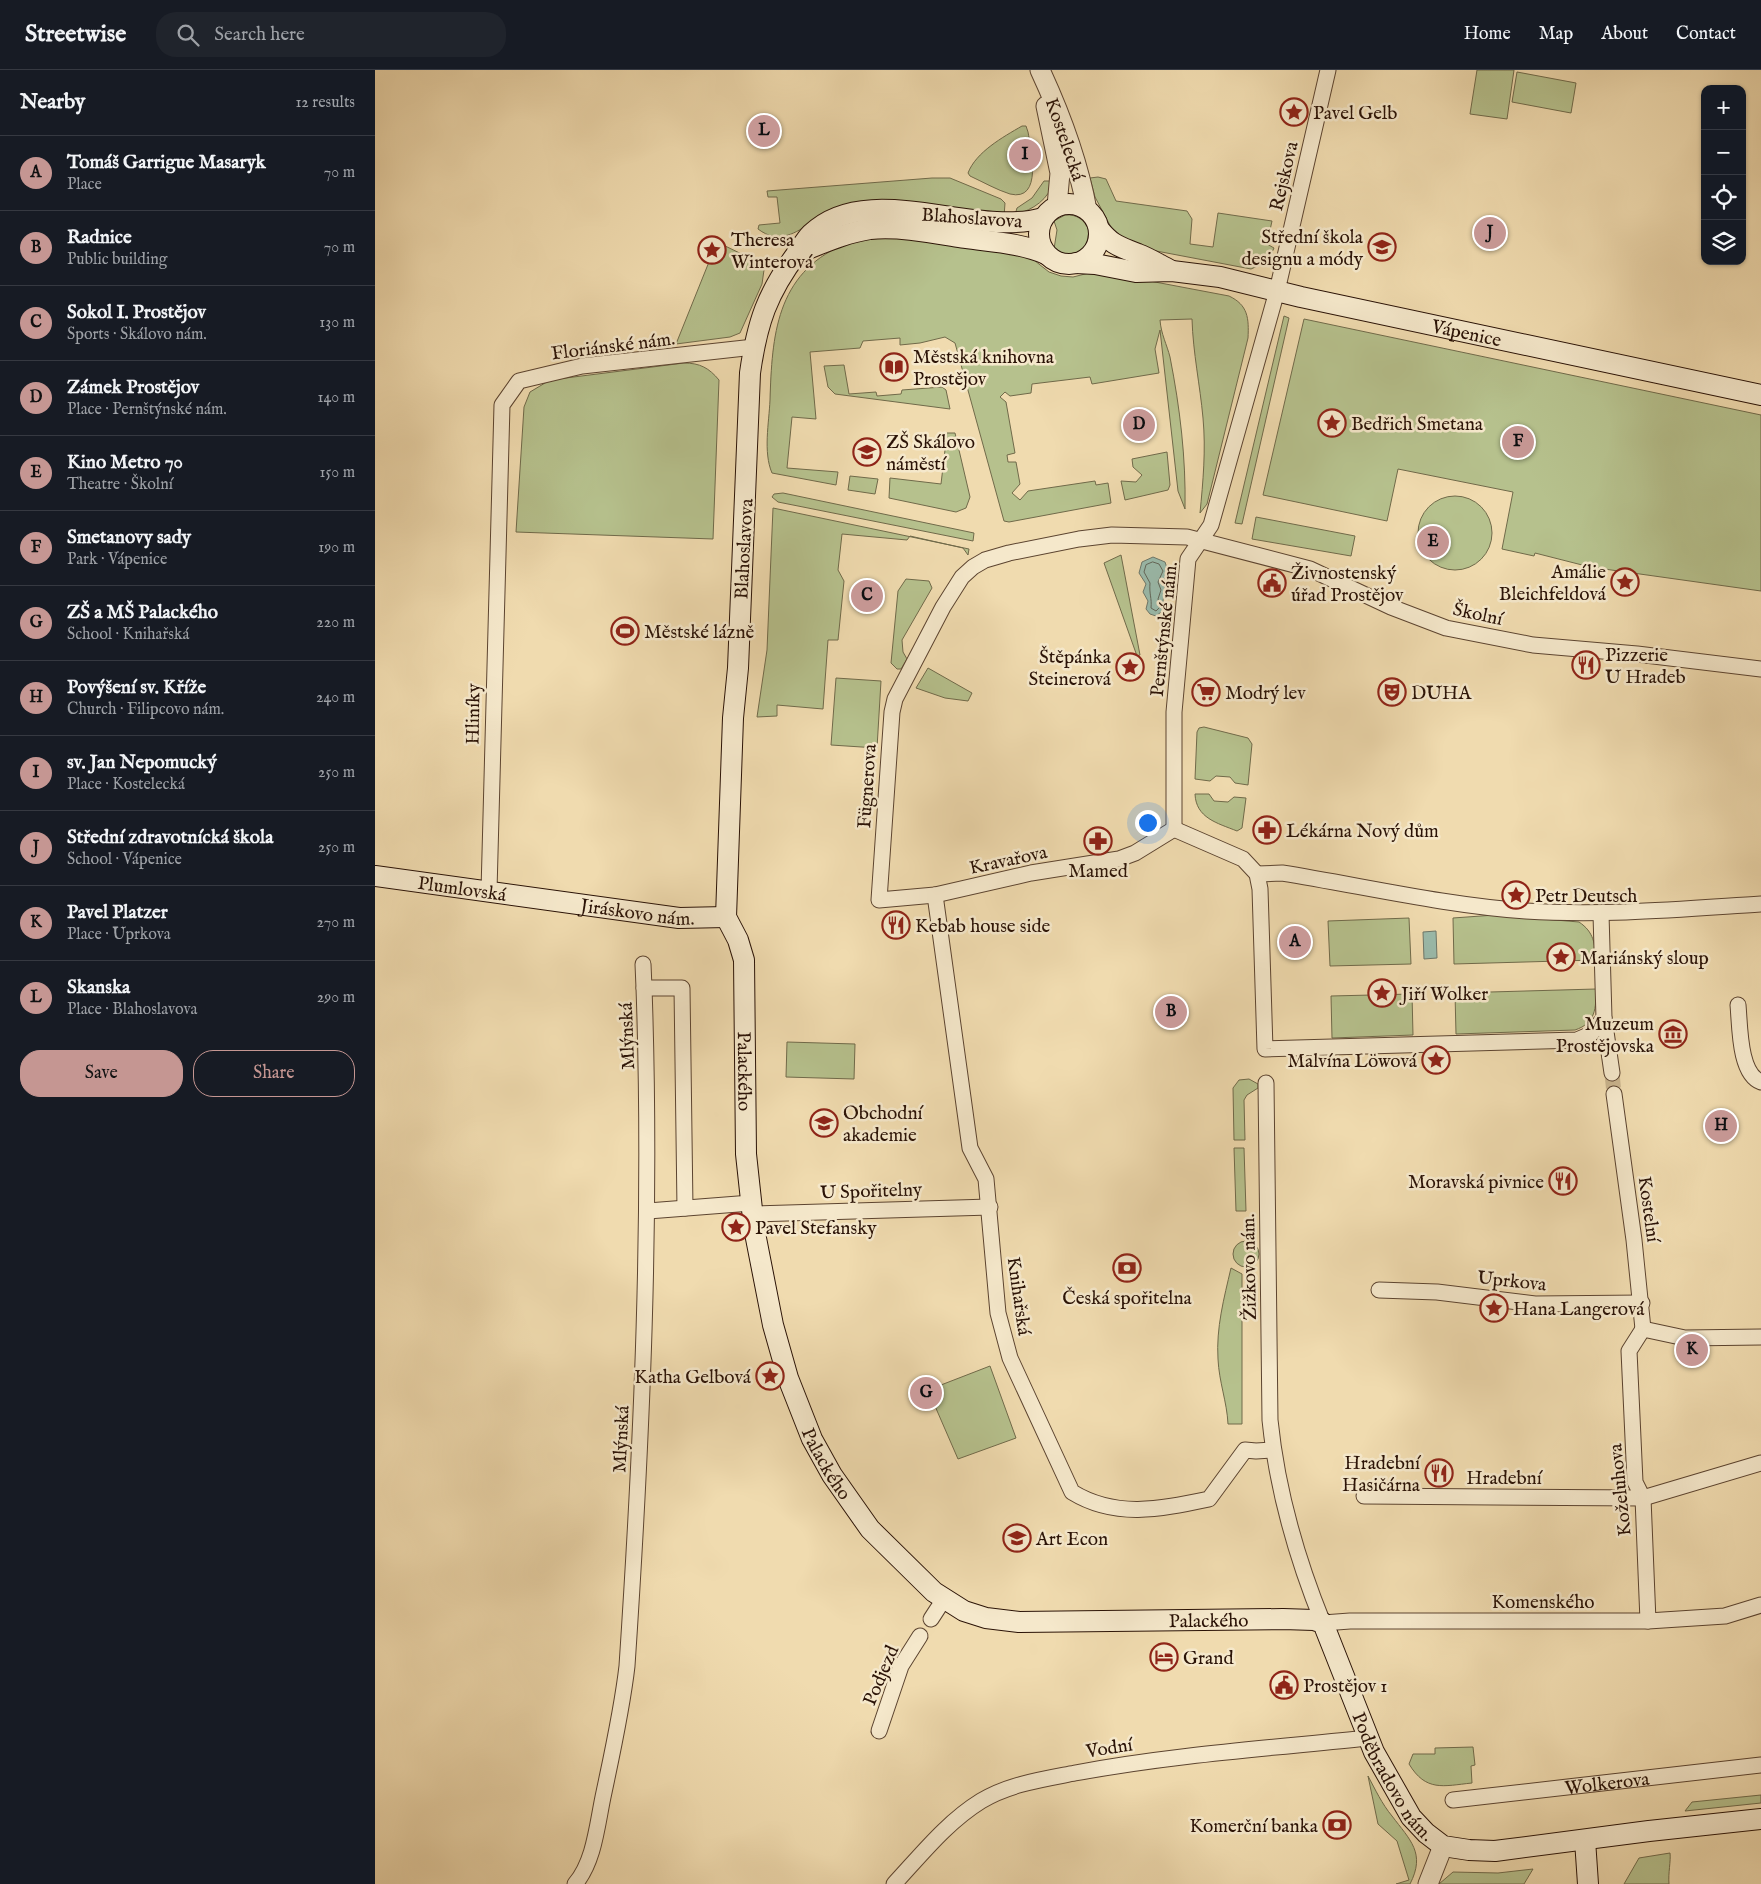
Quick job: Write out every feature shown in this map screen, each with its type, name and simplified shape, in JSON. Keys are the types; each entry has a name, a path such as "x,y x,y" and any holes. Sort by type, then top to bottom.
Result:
{"main road":[{"path":"1077,205 1087,210 1096,220 1099,229 1095,249 1089,257 1077,263 1058,262 1046,254 1039,237 1050,212 1077,205"},
{"name":"Blahoslavova","path":"726,917 733,718 738,668 750,374 753,347 759,321 766,304 781,275 810,234 824,224 843,216 864,210 894,210 973,220 1013,222 1050,212"},
{"name":"Blahoslavova","path":"797,253 845,234 871,229 894,229 1028,246 1046,254"},
{"name":"Vápenice","path":"1099,229 1109,242 1121,249 1138,254 1172,271"},
{"name":"Vápenice","path":"1077,263 1095,264 1136,272 1172,271 1220,278 1761,395"},
{"name":"Plumlovská","path":"375,876 548,901"},
{"name":"Jiráskovo nám.","path":"548,901 679,918 726,917"},
{"name":"Palackého","path":"726,917 738,940 744,960 746,1154 751,1208 766,1293 781,1357 795,1399 812,1439 832,1475 870,1529 923,1583 944,1599 975,1615 1019,1622 1283,1619 1314,1620 1323,1623"},
{"name":"Poděbradovo nám.","path":"1323,1623 1368,1738 1411,1817 1434,1840 1443,1846 1495,1851 1585,1840"},
{"path":"1588,1884 1585,1840 1761,1819"}],"street":[{"name":"Kostelecká","path":"1039,70 1054,100 1080,172 1087,210"},
{"name":"Kostelecká","path":"1039,70 1060,173 1050,212"},
{"name":"Rejskova","path":"1200,540 1211,525 1277,291 1328,70"},
{"name":"Floriánské nám.","path":"499,537 502,405 519,380 582,366 753,347"},
{"name":"Pernštýnské nám.","path":"905,677 962,577 985,560 1009,553 1079,539 1112,535 1175,536 1200,540 1188,559 1174,712 1174,829"},
{"name":"Hliníky","path":"489,891 492,698 499,537"},
{"name":"Školní","path":"1200,540 1310,569 1391,607 1446,628 1533,645 1761,668"},
{"name":"Fügnerova","path":"879,900 891,712 905,677"},
{"name":"Kravařova","path":"879,900 935,895 1031,873 1119,859 1143,848 1174,829"},
{"path":"1174,829 1243,859 1257,874 1261,889 1265,1048 1577,1040 1591,1034 1604,1018"},
{"path":"1257,874 1282,873 1494,908 1601,914 1761,904"},
{"name":"Knihařská","path":"935,895 970,1148 986,1179 999,1313 1010,1358 1072,1492 1090,1503 1111,1508 1159,1509 1209,1499 1245,1450 1257,1452 1273,1450"},
{"path":"1601,914 1604,1018 1612,1073"},
{"name":"Mlýnská","path":"575,1884 589,1858 596,1831 623,1698 626,1674 643,1378 647,1210 647,1073 643,964"},
{"name":"Mlýnská","path":"644,988 682,988 685,1208"},
{"path":"1738,1005 1746,1066 1751,1076 1761,1082"},
{"name":"Žižkovo nám.","path":"1266,1083 1270,1420 1273,1450 1304,1578 1323,1623"},
{"name":"Kostelní","path":"1614,1094 1642,1303 1643,1329"},
{"name":"U Spořitelny","path":"647,1210 685,1208 990,1207"},
{"name":"Uprkova","path":"1379,1290 1437,1292 1535,1304 1642,1303"},
{"path":"1643,1329 1685,1338 1761,1337"},
{"name":"Koželuhova","path":"1643,1329 1629,1351 1635,1482 1643,1498 1648,1621"},
{"name":"Hradební","path":"1364,1496 1643,1498 1761,1463"},
{"path":"931,1619 944,1599"},
{"name":"Komenského","path":"1323,1623 1350,1620 1648,1621 1725,1616 1761,1605"},
{"name":"Podjezd","path":"879,1731 901,1666 920,1636"},
{"name":"Vodní","path":"894,1884 919,1856 970,1809 994,1794 1021,1785 1127,1764 1368,1738"},
{"name":"Wolkerova","path":"1453,1800 1761,1765"},
{"path":"1428,1884 1443,1846"}],"green space":[{"path":"1477,70 1514,70 1507,119 1470,114"},
{"path":"1517,72 1576,83 1571,113 1512,102"},
{"path":"1022,126 1026,126 1028,132 1033,172 1027,190 1020,194 1010,194 970,176 968,173 977,158 999,140"},
{"path":"950,178 1001,199 1005,203 1004,217 814,221 800,230 780,237 766,234 758,229 759,225 780,223 777,197 768,197 767,191"},
{"path":"1090,178 1106,179 1116,201 1187,211 1192,219 1190,244 1213,247 1218,213 1272,221 1267,244 1274,248 1265,261 1251,269 1130,246 1112,229 1095,197"},
{"path":"1044,181 1054,181 1044,199 1034,207 1015,215 1017,208 1032,198"},
{"path":"1065,215 1080,218 1089,231 1086,247 1078,253 1071,255 1063,254 1054,249 1057,230 1054,221"},
{"path":"880,236 1025,253 1049,272 1061,276 1073,277 1097,271 1229,296 1240,304 1246,313 1248,338 1207,504 1200,513 1204,466 1204,430 1192,319 1160,320 1170,357 1177,395 1183,452 1185,509 1178,491 1160,330 1155,349 1159,373 1092,384 1090,377 1032,384 1031,393 1010,396 1005,392 1000,397 1006,402 1015,453 1007,455 1008,462 1016,462 1020,484 1012,493 1020,500 1028,491 1095,481 1096,485 1108,483 1111,503 1009,522 1004,521 955,343 945,337 920,343 900,345 900,338 863,341 860,348 810,352 816,419 792,417 787,468 838,472 836,485 772,473 767,447 768,428 773,353 776,330 782,309 791,290 804,272 821,257 847,243"},
{"path":"717,242 756,261 764,270 762,284 740,333 730,337 676,344"},
{"path":"1284,316 1289,318 1242,524 1235,523"},
{"path":"1304,319 1761,415 1761,591 1590,567 1535,553 1534,556 1502,549 1513,492 1398,469 1387,521 1263,495"},
{"path":"684,363 704,367 719,380 713,539 516,532 524,407 530,392 550,380"},
{"path":"844,365 849,394 876,392 877,396 901,394 902,390 942,387 946,390 950,409 835,394 828,387 824,366"},
{"path":"947,433 955,433 970,497 966,508 956,512 889,498 890,478 941,484"},
{"path":"1167,452 1170,485 1168,490 1125,500 1121,481 1136,482 1142,475 1133,467 1132,459"},
{"path":"850,476 878,479 875,494 848,490"},
{"path":"783,493 974,533 973,541 778,502 772,497 774,494"},
{"path":"1462,496 1482,506 1490,519 1492,533 1490,547 1482,560 1469,568 1448,570 1428,560 1420,547 1418,526 1428,506 1441,498"},
{"path":"773,508 910,537 907,540 842,534 838,570 844,581 838,640 828,640 823,709 777,705 777,716 757,717 767,650"},
{"path":"1256,517 1355,536 1351,556 1252,539"},
{"path":"910,536 948,545 910,537"},
{"path":"948,545 969,549 968,555 963,548"},
{"path":"1121,555 1140,655 1137,656 1104,563"},
{"path":"906,579 929,581 932,588 902,640 903,652 907,659 901,669 897,669 891,663 898,591"},
{"path":"928,668 972,693 968,701 945,698 916,688"},
{"path":"836,678 881,681 877,748 831,745"},
{"path":"1204,727 1248,738 1252,744 1248,785 1235,783 1230,777 1216,776 1210,781 1195,779 1197,732 1199,728"},
{"path":"1195,794 1209,794 1214,801 1228,802 1234,797 1246,798 1242,828 1237,831 1203,814 1196,802"},
{"path":"1495,915 1579,922 1591,934 1596,960 1454,964 1453,918"},
{"path":"1409,918 1411,964 1330,966 1328,921"},
{"path":"1596,989 1595,1008 1591,1019 1575,1030 1456,1034 1455,993"},
{"path":"1412,994 1413,1035 1332,1038 1331,996"},
{"path":"787,1042 855,1044 854,1079 786,1077"},
{"path":"1249,1079 1258,1084 1258,1088 1247,1095 1244,1100 1245,1140 1234,1140 1233,1088 1239,1080"},
{"path":"1234,1148 1244,1148 1246,1211 1236,1211"},
{"path":"1246,1241 1255,1245 1259,1254 1255,1263 1246,1267 1237,1263 1233,1254 1237,1245"},
{"path":"1231,1268 1242,1274 1242,1424 1228,1424 1218,1359 1219,1324"},
{"path":"990,1366 1016,1438 958,1459 928,1390"},
{"path":"1473,1747 1475,1765 1471,1766 1472,1783 1444,1786 1429,1783 1415,1773 1409,1764 1413,1754 1435,1754 1435,1748"},
{"path":"1368,1776 1385,1807 1405,1832 1414,1847 1416,1864 1415,1873 1410,1884 1396,1884 1409,1880 1397,1841 1378,1824"},
{"path":"1761,1795 1761,1803 1685,1811 1692,1802"},
{"path":"1670,1853 1669,1884 1624,1884 1639,1858"},
{"path":"1533,1869 1524,1884 1439,1884 1453,1872 1498,1873"}],"water":[{"path":"1153,557 1165,562 1168,571 1163,583 1166,590 1163,600 1165,609 1156,616 1150,614 1146,609 1148,601 1143,592 1146,584 1139,573 1142,562"},
{"path":"1436,931 1437,958 1424,959 1423,932"}],"tunnel":[{"path":"1612,1073 1614,1094"}],"place":[{"name":"Pavel Gelb","path":"1294,112"},
{"name":"Skanska","path":"764,131"},
{"name":"sv. Jan Nepomucký","path":"1025,155"},
{"name":"Střední zdravotnícká škola","path":"1490,233"},
{"name":"Střední škola designu a módy","path":"1382,247"},
{"name":"Theresa Winterová","path":"712,250"},
{"name":"Městská knihovna Prostějov","path":"894,367"},
{"name":"Bedřich Smetana","path":"1332,423"},
{"name":"Zámek Prostějov","path":"1139,425"},
{"name":"Smetanovy sady","path":"1518,442"},
{"name":"ZŠ Skálovo náměstí","path":"867,452"},
{"name":"Kino Metro 70","path":"1433,542"},
{"name":"Amálie Bleichfeldová","path":"1625,582"},
{"name":"Živnostenský úřad Prostějov","path":"1272,583"},
{"name":"Sokol I. Prostějov","path":"867,596"},
{"name":"Městské lázně","path":"625,631"},
{"name":"Pizzerie U Hradeb","path":"1586,665"},
{"name":"Štěpánka Steinerová","path":"1130,667"},
{"name":"Modrý lev","path":"1206,692"},
{"name":"DUHA","path":"1392,692"},
{"name":"Lékárna Nový dům","path":"1267,830"},
{"name":"Mamed","path":"1098,841"},
{"name":"Petr Deutsch","path":"1516,895"},
{"name":"Kebab house side","path":"896,925"},
{"name":"Tomáš Garrigue Masaryk","path":"1295,942"},
{"name":"Mariánský sloup","path":"1561,957"},
{"name":"Jiří Wolker","path":"1382,993"},
{"name":"Radnice","path":"1171,1012"},
{"name":"Muzeum Prostějovska","path":"1673,1034"},
{"name":"Malvína Löwová","path":"1436,1060"},
{"name":"Obchodní akademie","path":"824,1123"},
{"name":"Povýšení sv. Kříže","path":"1721,1126"},
{"name":"Moravská pivnice","path":"1563,1181"},
{"name":"Pavel Stefansky","path":"736,1227"},
{"name":"Česká spořitelna","path":"1127,1268"},
{"name":"Hana Langerová","path":"1494,1308"},
{"name":"Pavel Platzer","path":"1692,1350"},
{"name":"Katha Gelbová","path":"770,1376"},
{"name":"ZŠ a MŠ Palackého","path":"926,1393"},
{"name":"Hradební Hasičárna","path":"1439,1473"},
{"name":"Art Econ","path":"1017,1538"},
{"name":"Grand","path":"1164,1657"},
{"name":"Prostějov 1","path":"1284,1685"},
{"name":"Komerční banka","path":"1337,1825"}]}
